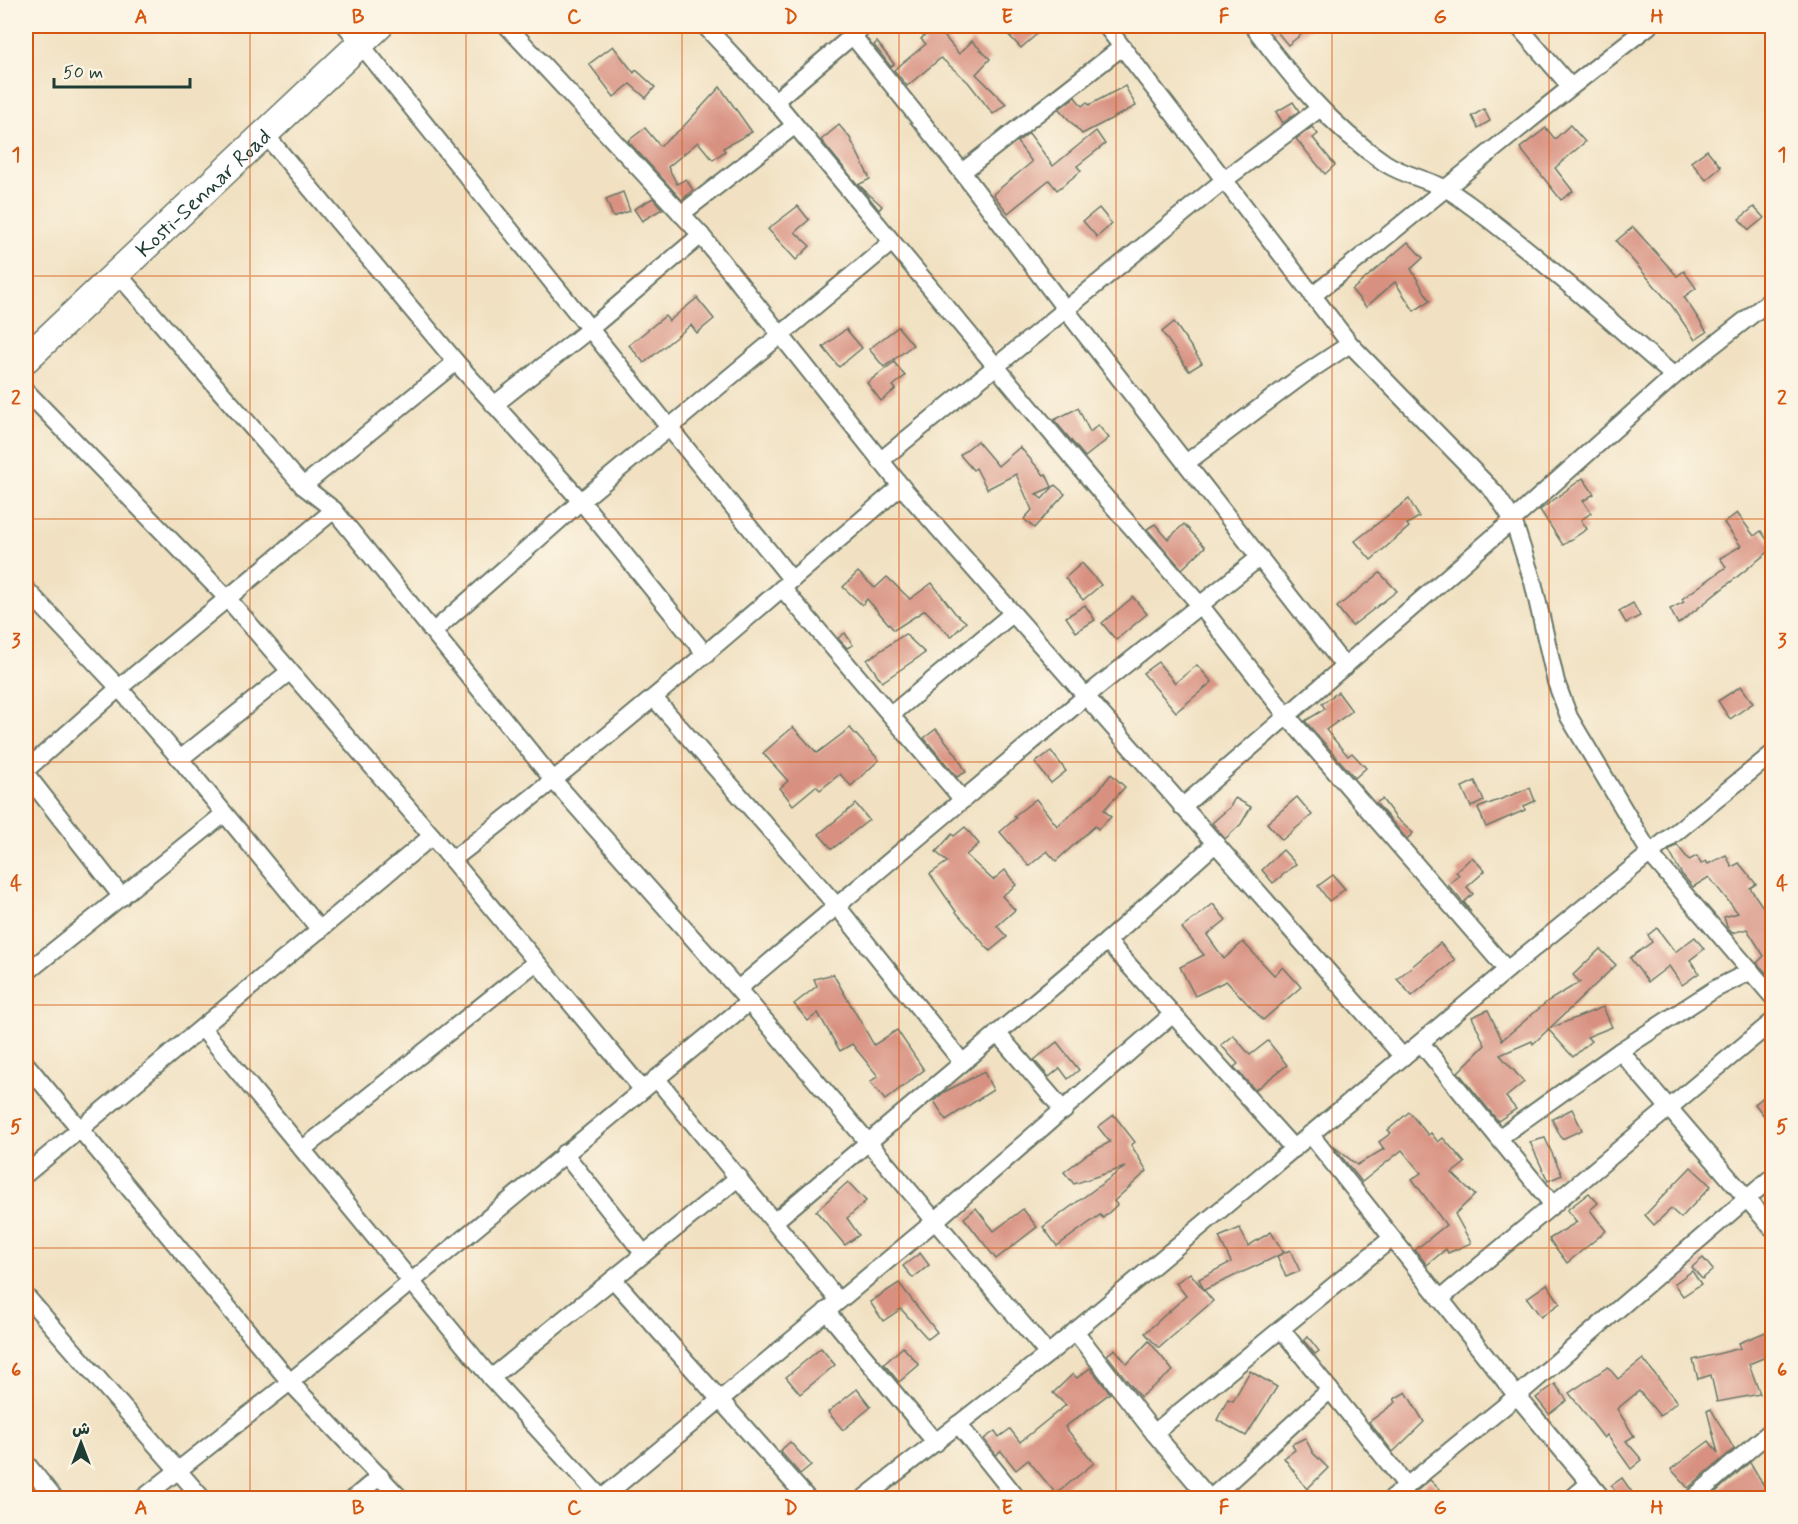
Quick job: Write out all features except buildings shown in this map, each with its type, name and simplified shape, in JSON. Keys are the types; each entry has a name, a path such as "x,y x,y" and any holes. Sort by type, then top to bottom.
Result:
{"highway":[{"name":"Kosti-Sennar Road","path":"26,359 264,133 352,35 379,26"}],"street":[{"path":"507,26 700,235 901,486 1403,1058"},
{"path":"705,26 775,101 1098,489 1200,604 1287,716 1507,970"},
{"path":"1108,26 1223,181 1350,344 1495,494 1514,520 1533,582 1556,682 1569,717 1651,855 1773,996"},
{"path":"1253,26 1298,86 1319,109 1386,163 1413,177 1447,190 1512,237 1674,376"},
{"path":"1518,26 1570,86"},
{"path":"1312,296 1447,190 1570,86 1649,26"},
{"path":"775,101 858,30 1066,310 1345,667"},
{"path":"352,35 591,328 787,584 963,800"},
{"path":"962,172 1122,47"},
{"path":"880,461 1223,181 1319,109"},
{"path":"681,214 794,126"},
{"path":"264,133 456,362 581,501 706,655"},
{"path":"494,405 591,328 700,235"},
{"path":"434,631 581,501 892,242"},
{"path":"117,273 303,486 334,510 554,782 743,996 1048,1354"},
{"path":"1182,807 1514,520 1674,376 1773,299"},
{"path":"1186,463 1303,375 1350,344"},
{"path":"303,486 456,362"},
{"path":"26,391 227,598 432,836 534,963 642,1089"},
{"path":"452,860 554,782 706,655 901,486"},
{"path":"122,897 26,772 119,688 334,510"},
{"path":"143,1498 290,1382 656,1078 836,905 1085,697 1260,557"},
{"path":"26,589 119,688 320,930"},
{"path":"892,714 1012,614"},
{"path":"180,759 290,672"},
{"path":"654,698 836,905 962,1062"},
{"path":"864,1498 1048,1354 1507,970 1773,754"},
{"path":"26,973 224,814"},
{"path":"26,1174 432,836"},
{"path":"775,1221 867,1141 1107,941 1216,843"},
{"path":"1107,941 1294,1149"},
{"path":"303,1149 534,963"},
{"path":"1500,1137 1620,1051 1715,988 1751,971"},
{"path":"202,1028 412,1279 491,1378 601,1498 935,1221 1173,1014"},
{"path":"1440,1299 1773,1022"},
{"path":"998,1033 1064,1111"},
{"path":"1421,1043 1500,1137 1553,1205"},
{"path":"1620,1051 1773,1228"},
{"path":"26,1064 290,1382 400,1498"},
{"path":"656,1078 775,1221 832,1305 936,1443"},
{"path":"1310,1134 1517,1396 1602,1498"},
{"path":"564,1153 644,1254"},
{"path":"491,1378 740,1177"},
{"path":"1392,1498 1517,1396 1773,1177"},
{"path":"1154,1433 1392,1238"},
{"path":"613,1279 807,1498"},
{"path":"26,1296 202,1498"},
{"path":"1281,1329 1407,1486"},
{"path":"1075,1331 1154,1433 1210,1498 1330,1390"},
{"path":"958,1424 1017,1498"},
{"path":"1693,1498 1773,1430"},
{"path":"26,1463 54,1498"},
{"path":"354,1498 380,1476"},
{"path":"1572,1498 1590,1483"}]}
